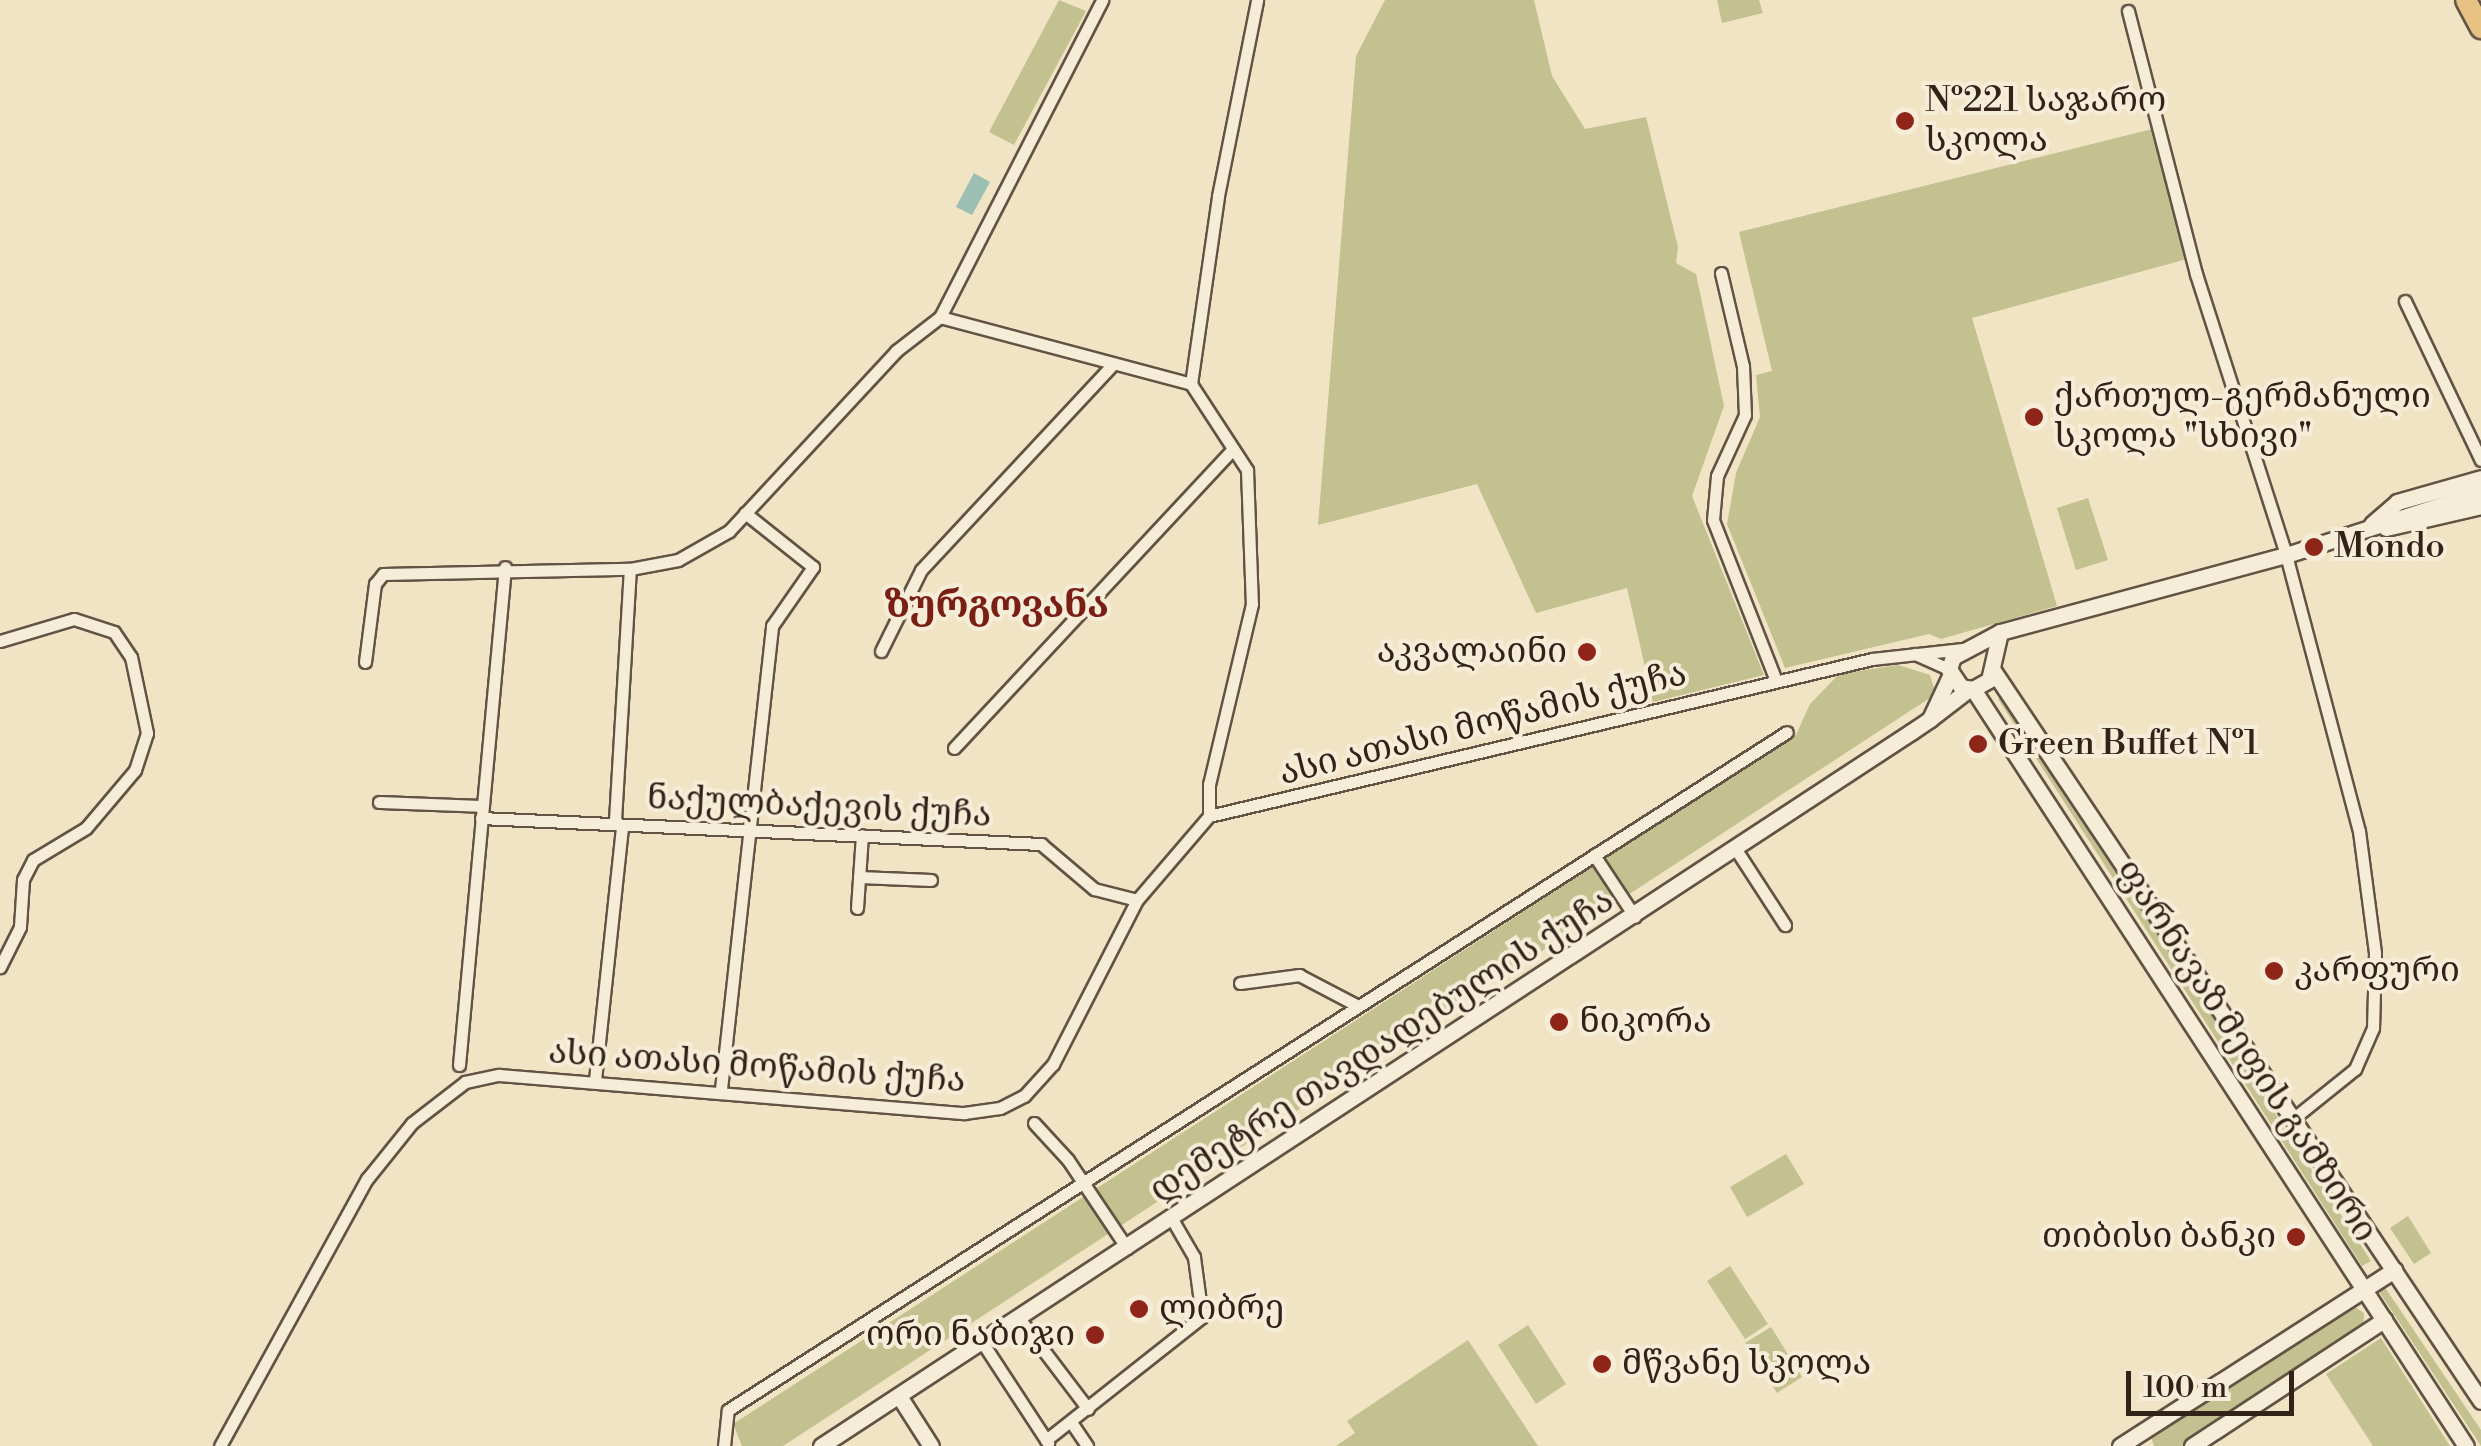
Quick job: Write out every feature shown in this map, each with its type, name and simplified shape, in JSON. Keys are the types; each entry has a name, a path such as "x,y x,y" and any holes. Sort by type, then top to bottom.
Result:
{"highway":[{"path":"2466,0 2481,28"}],"main road":[{"path":"2366,529 2397,502 2481,478"},
{"path":"1930,719 1965,648 2000,632 2286,555 2415,509 2481,492"},
{"path":"2366,529 2481,506"},
{"path":"1992,715 1955,706 1971,689 1989,680 2000,632"},
{"path":"1965,648 1991,664"},
{"name":"ფარნავაზ მეფის გამზირი","path":"1991,664 2481,1401"},
{"name":"ფარნავაზ მეფის გამზირი","path":"1950,672 1971,689 1992,715 2466,1446"},
{"name":"დემეტრე თავდადებულის ქუჩა","path":"821,1446 1955,706"},
{"path":"2120,1446 2144,1438 2394,1270"},
{"path":"2192,1446 2384,1320"},
{"path":"899,1396 932,1446"}],"street":[{"path":"364,662 375,584 383,574 505,567 630,569 678,560 729,531 896,352 940,317 1102,0"},
{"path":"1209,816 1209,784 1252,604 1247,470 1191,384 1218,196 1257,0"},
{"path":"2128,11 2196,274 2286,555 2359,831 2375,952 2366,1050 2355,1069 2294,1118"},
{"path":"1721,273 1743,366 1745,416 1717,476 1713,520 1776,681"},
{"path":"2405,301 2481,460"},
{"path":"940,317 1111,366 1191,384"},
{"path":"880,651 921,570 1111,366"},
{"path":"954,748 1233,449"},
{"path":"721,1089 746,830 772,626 813,567 745,513"},
{"path":"459,1065 505,567"},
{"path":"595,1080 618,823 630,569"},
{"path":"0,641 74,619 114,632 131,657 147,732 135,770 86,828 33,860 24,880 20,927 0,968"},
{"name":"ასი ათასი მოწამის ქუჩა","path":"220,1446 366,1178 433,1102 465,1082 499,1075 721,1089 957,1112 1000,1108 1024,1096 1053,1064 1137,900 1209,816 1776,681 1965,648"},
{"path":"1915,654 1950,672"},
{"name":"დემეტრე თავდადებულის ქუჩა","path":"724,1446 728,1410 1787,732"},
{"name":"ნაქულბაქევის ქუჩა","path":"379,802 618,823 1041,844 1094,889 1137,900"},
{"path":"857,908 862,835"},
{"path":"1735,848 1785,925"},
{"path":"1594,855 1634,917"},
{"path":"859,876 931,880"},
{"path":"1240,983 1299,975 1358,1006"},
{"path":"1034,1123 1082,1182 1127,1248"},
{"path":"982,1342 1048,1443 1202,1317 1194,1257 1172,1219"},
{"path":"1019,1318 1088,1409"},
{"path":"1072,1422 1087,1446"}],"shaded area":[{"path":"1059,0 1086,11 1014,145 989,132"},
{"path":"1385,0 1534,0 1552,76 1585,129 1646,117 1678,247 1676,263 1696,274 1724,406 1692,496 1764,675 1653,702 1627,588 1536,613 1477,484 1318,525 1356,56"},
{"path":"1717,0 1759,0 1763,13 1722,23"},
{"path":"2152,129 2187,259 1972,318 2057,606 1941,639 1929,634 1785,668 1727,524 1736,473 1760,417 1756,375 1772,371 1739,232"},
{"path":"2088,498 2108,560 2076,570 2057,508"},
{"path":"1898,665 1930,675 1936,694 783,1446 742,1446 733,1424 1796,735 1810,704 1839,674"},
{"path":"1998,699 2006,699 2371,1261 2362,1266"},
{"path":"1786,1154 1804,1184 1747,1217 1730,1187"},
{"path":"2408,1216 2431,1253 2414,1264 2390,1228"},
{"path":"1730,1266 1768,1324 1745,1339 1707,1281"},
{"path":"2382,1283 2481,1430 2481,1446 2378,1290"},
{"path":"2352,1305 2364,1313 2363,1331 2184,1446 2154,1446 2150,1434"},
{"path":"1528,1325 1566,1384 1536,1404 1498,1345"},
{"path":"1771,1327 1802,1377 1777,1393 1745,1343"},
{"path":"2381,1338 2450,1446 2373,1446 2326,1374"},
{"path":"1468,1340 1538,1446 1336,1446 1355,1433 1347,1421"}],"water":[{"path":"974,173 990,182 972,215 956,207"}],"place":[{"name":"№221 საჯარო სკოლა","path":"1905,121"},
{"name":"ქართულ-გერმანული სკოლა \"სხივი\"","path":"2034,417"},
{"name":"Mondo","path":"2314,547"},
{"name":"აკვალაინი","path":"1587,652"},
{"name":"Green Buffet №1","path":"1978,744"},
{"name":"კარფური","path":"2274,971"},
{"name":"ნიკორა","path":"1559,1022"},
{"name":"თიბისი ბანკი","path":"2296,1237"},
{"name":"ლიბრე","path":"1139,1309"},
{"name":"ორი ნაბიჯი","path":"1095,1335"},
{"name":"მწვანე სკოლა","path":"1602,1364"}],"district":[{"name":"ზურგოვანა","path":"997,606"}]}
